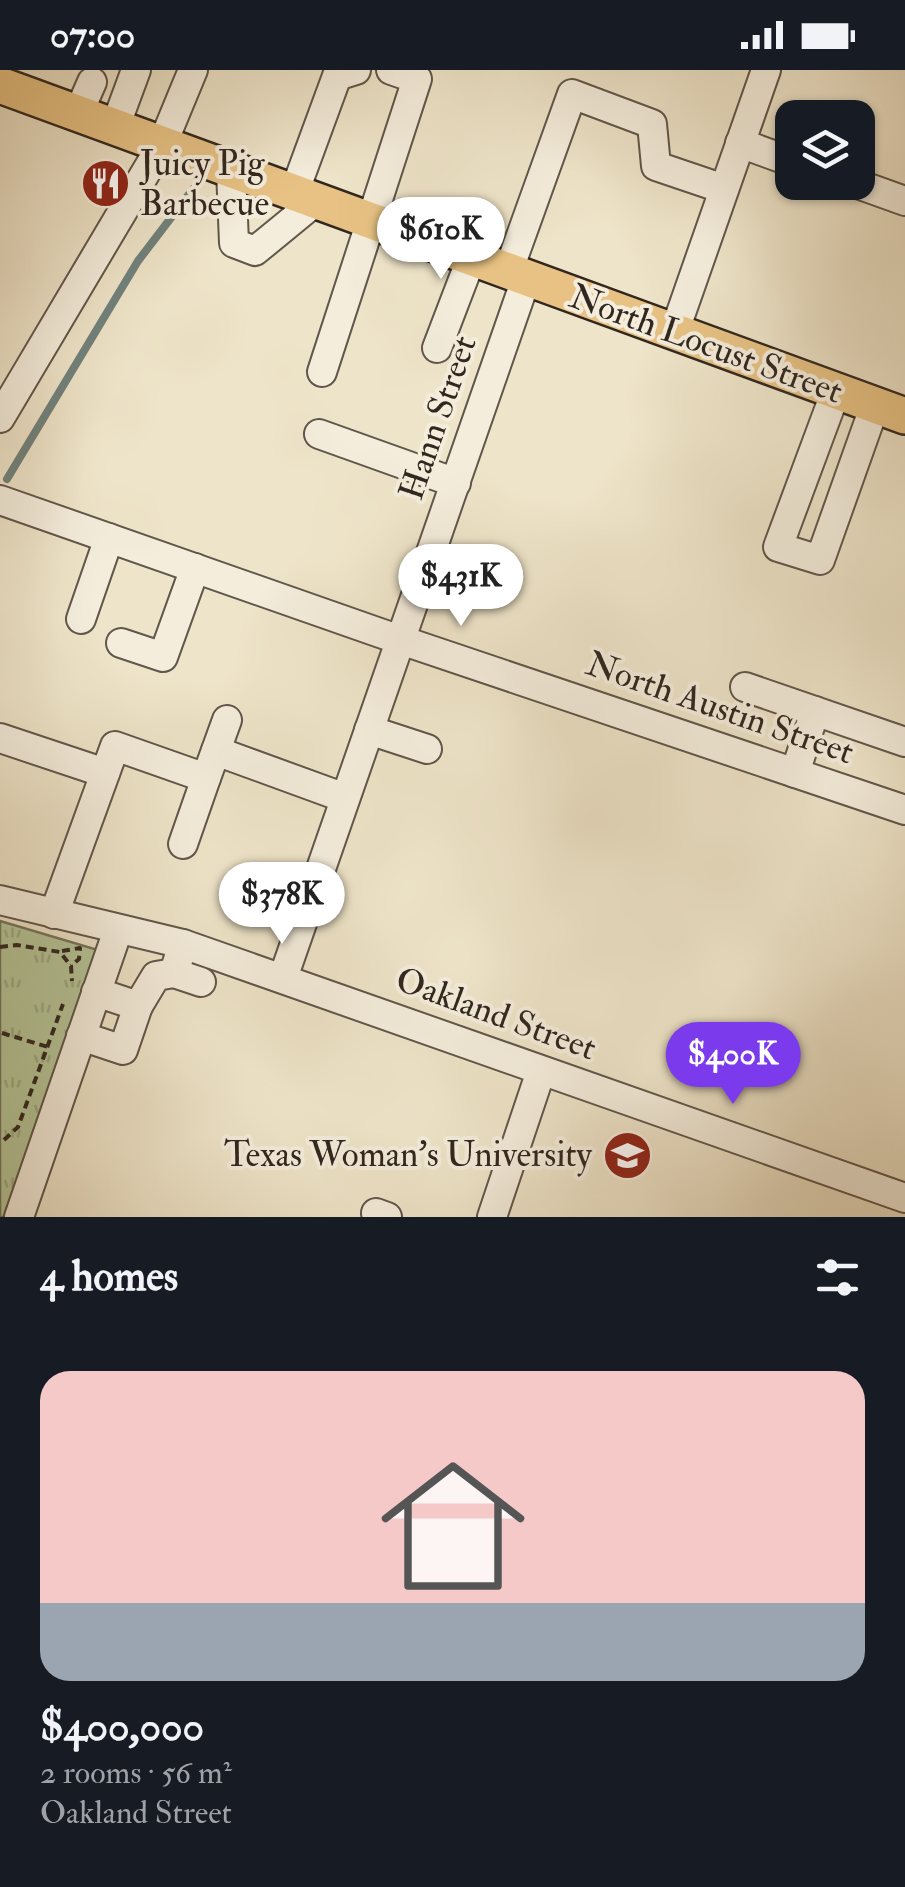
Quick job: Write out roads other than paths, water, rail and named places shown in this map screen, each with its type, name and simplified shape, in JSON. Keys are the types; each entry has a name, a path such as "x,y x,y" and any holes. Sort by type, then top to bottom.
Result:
{"main road":[{"name":"North Locust Street","path":"0,85 890,410"}],"street":[{"path":"115,128 136,70"},
{"path":"0,418 162,145 193,70"},
{"path":"231,170 234,243 256,250 305,198 337,76 356,70"},
{"path":"322,372 417,79 391,70"},
{"path":"674,334 766,70"},
{"path":"78,114 92,82"},
{"name":"Hann Street","path":"283,978 456,483 572,94 652,124 656,166 724,189"},
{"path":"740,143 775,156"},
{"path":"875,191 905,202"},
{"path":"437,348 471,259"},
{"path":"836,392 778,547 820,560 890,410"},
{"path":"319,434 456,483"},
{"name":"North Austin Street","path":"0,500 400,640 904,806"},
{"path":"81,620 109,538"},
{"path":"121,643 163,657 194,568"},
{"path":"744,687 905,742"},
{"path":"796,772 815,711"},
{"path":"183,844 226,720"},
{"path":"369,730 426,750"},
{"path":"0,738 104,773"},
{"path":"54,914 115,746 206,778"},
{"path":"216,751 345,798"},
{"name":"Oakland Street","path":"0,900 183,944 905,1198"},
{"path":"19,1217 118,930"},
{"path":"81,1036 123,1050 138,1006 156,976 188,977 183,944"},
{"path":"96,992 138,1006"},
{"path":"492,1217 541,1071"}],"waterway":[{"path":"7,479 138,261 193,189"}],"place":[{"name":"Juicy Pig Barbecue","path":"105,184"},
{"name":"Texas Woman's University","path":"627,1155"}]}
